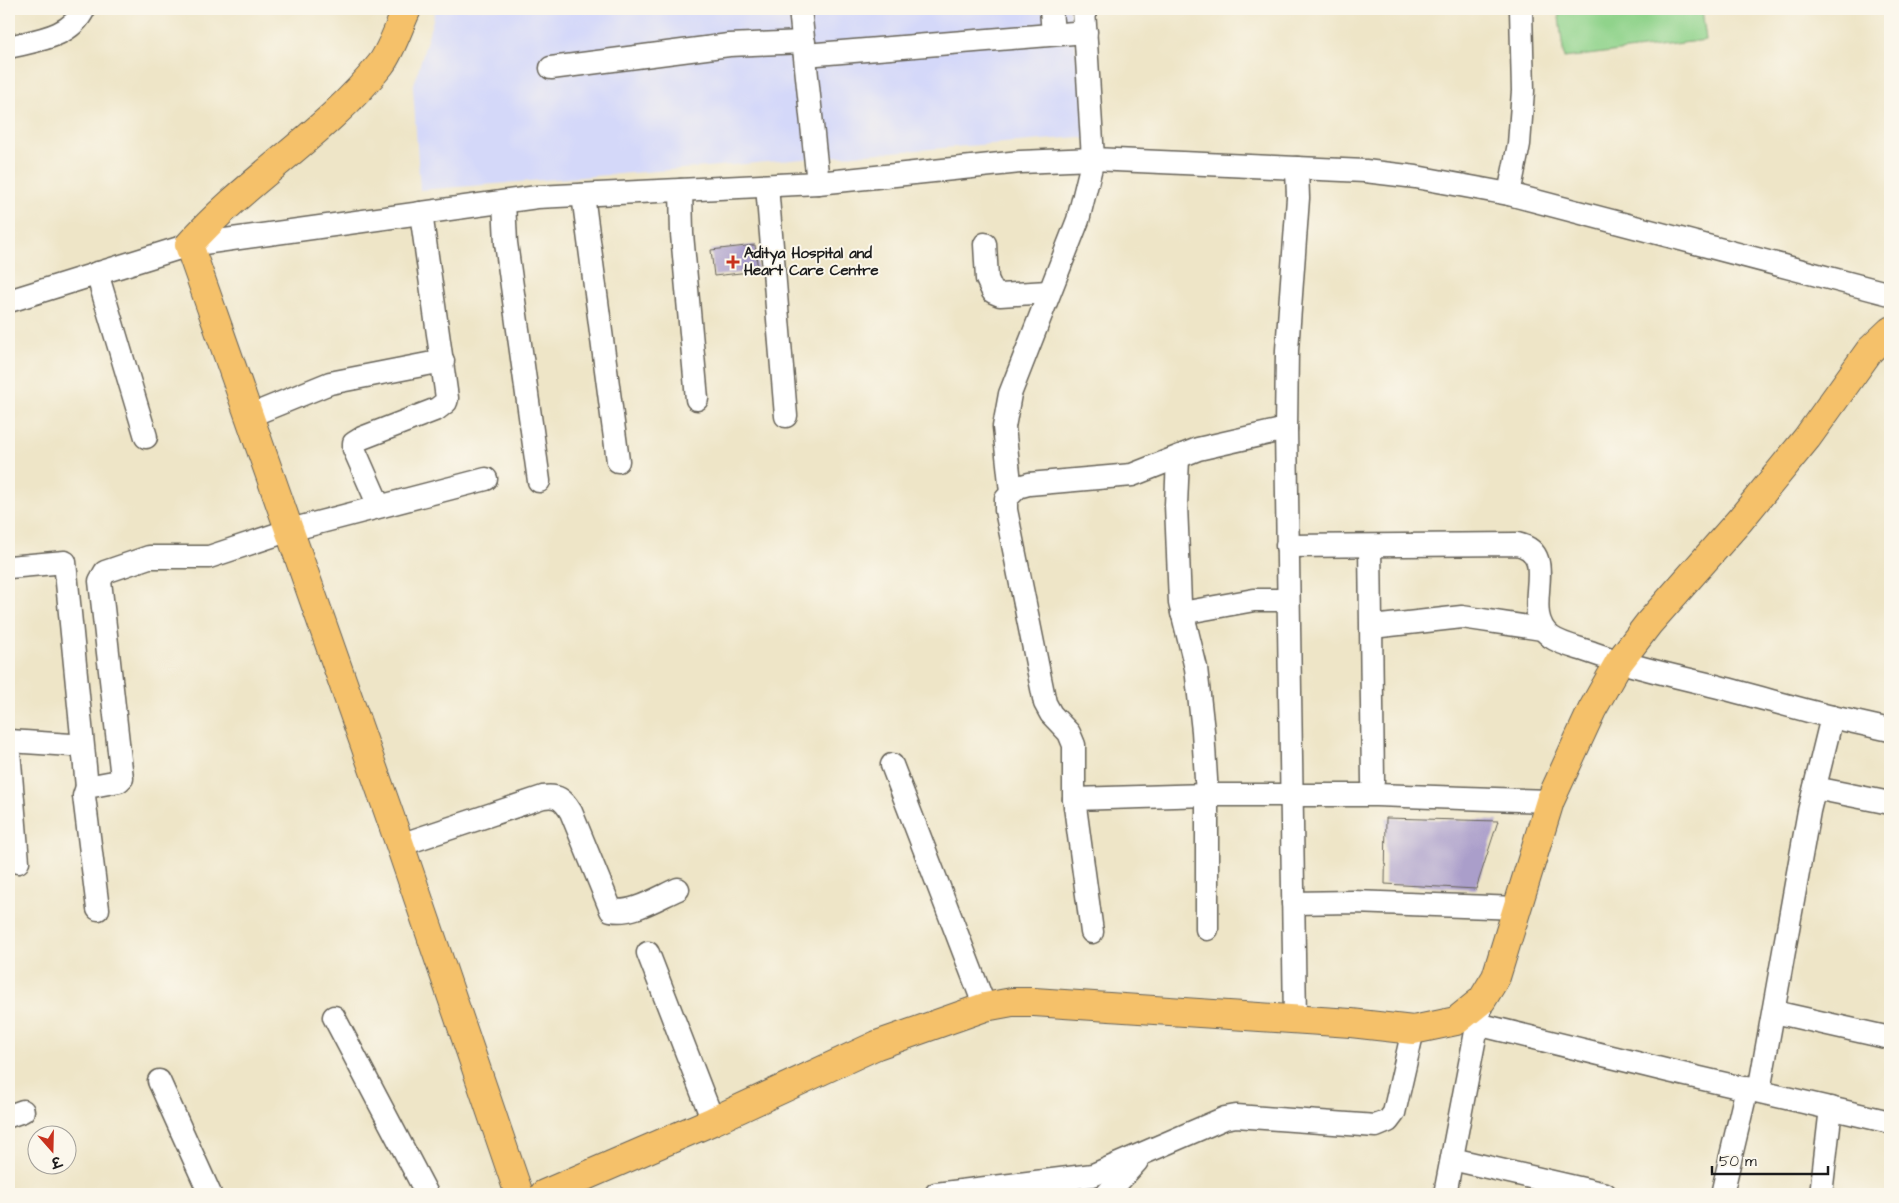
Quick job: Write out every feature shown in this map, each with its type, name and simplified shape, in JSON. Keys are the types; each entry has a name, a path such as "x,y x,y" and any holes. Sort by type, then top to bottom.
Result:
{"main road":[{"path":"407,9 382,63 320,128 208,223 189,245 400,845 519,1194"},
{"path":"544,1194 713,1121 877,1045 985,1007 1012,1002 1034,1002 1413,1030 1456,1021 1480,1012 1496,977 1550,801 1592,710 1619,662 1649,623 1746,513 1807,438 1870,350 1890,330"}],"street":[{"path":"9,47 62,33 71,26 84,9"},
{"path":"800,9 818,183"},
{"path":"1051,9 1052,34"},
{"path":"1011,492 1005,446 1006,409 1048,292 1084,202 1091,169 1084,9"},
{"path":"1509,194 1519,144 1523,90 1521,9"},
{"path":"551,68 728,45 804,48 1086,32"},
{"path":"9,301 189,245 420,213 537,197 818,183 1020,162 1091,169 1296,168 1365,171 1416,177 1509,194 1890,294"},
{"path":"1295,1020 1286,429 1287,350 1297,205 1296,168"},
{"path":"767,186 786,416"},
{"path":"682,190 682,234 697,399"},
{"path":"583,195 618,460"},
{"path":"504,202 506,243 538,480"},
{"path":"379,506 354,448 354,443 362,438 441,407 447,398 420,213"},
{"path":"985,244 988,279 993,292 1000,296 1048,292"},
{"path":"97,273 146,437"},
{"path":"249,416 330,383 443,361"},
{"path":"1092,932 1074,799 1074,745 1069,734 1051,714 1045,703 1006,510 1006,499 1011,492 1029,484 1132,475 1221,442 1286,429"},
{"path":"1178,458 1176,523 1182,613 1196,668 1207,795 1207,929"},
{"path":"87,787 119,781 122,778 100,581 105,572 149,557 209,557 290,530 486,479"},
{"path":"1287,546 1517,544 1526,546 1534,551 1539,561 1537,615 1542,629 1552,638 1619,662 1832,717 1890,730"},
{"path":"1370,546 1373,781"},
{"path":"9,567 65,562 87,787 84,796 98,909"},
{"path":"1182,613 1245,602 1288,600"},
{"path":"1372,627 1462,617 1542,629"},
{"path":"1722,1194 1774,1012 1815,788 1832,717"},
{"path":"9,741 71,745"},
{"path":"9,750 18,862"},
{"path":"892,765 985,1007"},
{"path":"1815,788 1890,804"},
{"path":"400,845 543,797 555,795 564,801 571,812 612,910 620,912 678,889"},
{"path":"1074,799 1207,795 1376,795 1550,801"},
{"path":"1293,903 1353,902 1518,908"},
{"path":"648,953 713,1121"},
{"path":"1446,1194 1480,1012 1753,1090 1890,1122"},
{"path":"1774,1012 1890,1038"},
{"path":"334,1017 426,1194"},
{"path":"936,1194 1074,1179 1111,1169 1211,1122 1236,1116 1376,1126 1388,1121 1394,1113 1413,1030"},
{"path":"159,1081 210,1194"},
{"path":"1821,1194 1831,1108"},
{"path":"1107,1194 1144,1153"},
{"path":"1452,1159 1605,1194"}],"shaded area":[{"path":"436,9 1069,9 1091,141 1079,137 420,190 413,88"}],"green space":[{"path":"1558,9 1702,9 1706,40 1564,58"}],"building":[{"path":"755,245 758,271 714,276 711,250"},
{"path":"1386,818 1498,821 1476,889 1385,884"}],"place":[{"name":"Aditya Hospital and Heart Care Centre","path":"733,262"}]}
